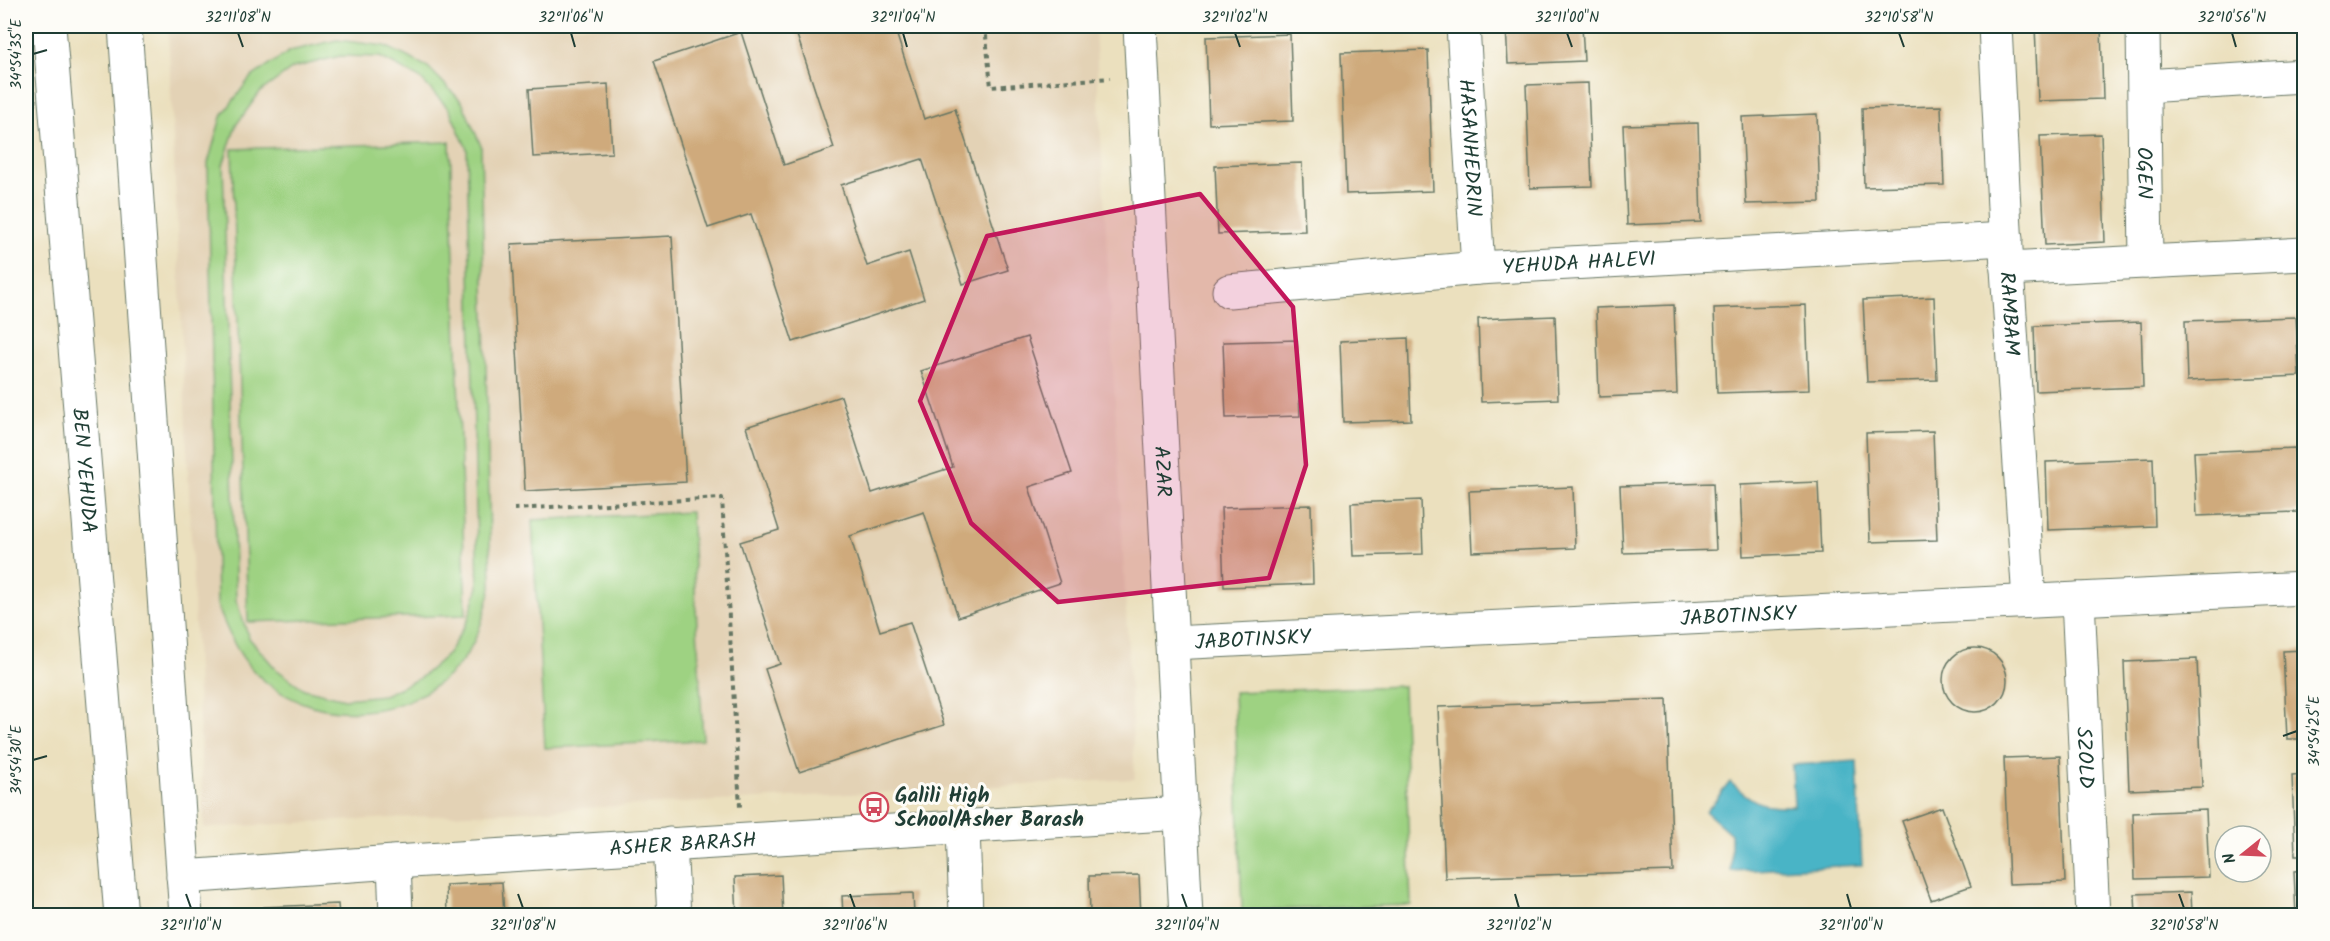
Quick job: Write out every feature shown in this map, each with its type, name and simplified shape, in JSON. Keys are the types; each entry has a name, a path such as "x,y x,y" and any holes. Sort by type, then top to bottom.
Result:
{"street":[{"name":"BEN YEHUDA","path":"49,26 121,915"},
{"path":"125,26 186,915"},
{"name":"AZAR","path":"1140,26 1186,915"},
{"name":"HASANHEDRIN","path":"1463,26 1478,268"},
{"name":"RAMBAM","path":"1995,26 2006,254 2029,601"},
{"name":"OGEN","path":"2143,26 2146,262"},
{"path":"2145,86 2304,76"},
{"path":"2006,254 2146,262 2304,254"},
{"name":"YEHUDA HALEVI","path":"1229,291 1478,268 2006,254"},
{"name":"JABOTINSKY","path":"1172,643 2304,588"},
{"name":"SZOLD","path":"2078,599 2093,915"},
{"name":"ASHER BARASH","path":"183,877 394,861 1182,813"},
{"path":"963,826 966,915"},
{"path":"670,844 674,915"},
{"path":"394,861 396,915"}],"path":[{"path":"985,26 991,87 1080,80"},
{"path":"514,509 722,498 742,840"}],"highlighted area":[{"path":"1200,194 1293,307 1306,465 1269,578 1058,602 971,523 920,401 987,236"}],"shaded area":[{"path":"168,26 1095,26 1135,779 204,828"}],"green space":[{"path":"337,40 385,46 428,67 462,102 481,146 491,588 475,640 457,667 437,685 413,698 388,707 362,711 335,711 309,705 284,694 262,679 241,654 217,605 208,163 221,117 250,78 290,51","holes":["340,56 380,57 420,78 449,109 467,149 478,587 468,620 448,654 420,678 384,695 345,699 304,689 276,669 249,638 236,600 223,165 236,125 260,92 293,68"]},
{"path":"450,142 466,615 248,622 232,149"},
{"path":"691,512 703,740 545,748 532,520"},
{"path":"1403,686 1411,905 1242,911 1234,692"}],"water":[{"path":"1857,761 1862,865 1731,871 1731,834 1706,812 1730,782 1759,803 1794,806 1792,765"}],"building":[{"path":"794,26 894,26 924,119 955,109 1008,270 963,284 922,159 841,185 867,266 909,252 924,299 793,342 751,214 708,228 654,61 741,32 784,165 834,148"},
{"path":"1506,26 1582,26 1584,61 1508,64"},
{"path":"2035,26 2101,26 2103,99 2038,101"},
{"path":"2195,26 2253,26 2253,27 2195,30"},
{"path":"1290,34 1293,121 1209,124 1206,37"},
{"path":"1428,50 1433,191 1346,194 1341,53"},
{"path":"1588,83 1592,186 1530,188 1526,85"},
{"path":"608,84 612,153 533,157 529,89"},
{"path":"1941,106 1944,185 1864,187 1862,108"},
{"path":"1817,114 1820,202 1746,204 1742,117"},
{"path":"1698,123 1701,222 1627,225 1623,125"},
{"path":"2101,134 2105,242 2045,245 2040,136"},
{"path":"1302,163 1305,231 1218,234 1215,166"},
{"path":"672,236 686,482 525,491 511,244"},
{"path":"1934,297 1937,380 1867,382 1863,300"},
{"path":"1674,305 1677,394 1599,397 1596,308"},
{"path":"1806,305 1809,390 1717,393 1714,308"},
{"path":"1555,316 1558,399 1481,402 1478,319"},
{"path":"2296,317 2299,376 2187,381 2185,321"},
{"path":"2141,322 2143,387 2036,391 2034,326"},
{"path":"1027,337 1072,473 1029,487 1060,583 958,617 924,512 850,536 880,631 910,622 944,725 799,772 765,669 780,664 740,542 779,530 746,427 841,396 872,493 953,467 921,371"},
{"path":"1408,338 1411,420 1343,422 1340,341"},
{"path":"1297,340 1300,416 1226,418 1223,342"},
{"path":"1933,431 1937,540 1870,542 1866,433"},
{"path":"2295,448 2298,512 2197,516 2194,452"},
{"path":"2153,458 2155,526 2048,530 2046,462"},
{"path":"1818,482 1821,553 1743,556 1740,485"},
{"path":"1713,483 1716,550 1623,553 1620,486"},
{"path":"1573,487 1575,548 1472,552 1469,491"},
{"path":"1421,500 1423,554 1353,556 1351,503"},
{"path":"1311,505 1313,584 1224,587 1221,508"},
{"path":"1969,648 1981,648 1998,657 2005,668 2007,680 2005,692 1998,703 1981,712 1969,712 1957,707 1948,698 1943,686 1943,674 1948,662 1957,653"},
{"path":"2304,650 2304,739 2287,739 2283,651"},
{"path":"2197,659 2202,787 2129,790 2124,662"},
{"path":"1667,699 1673,871 1445,878 1438,707"},
{"path":"2060,756 2065,882 2009,884 2004,758"},
{"path":"2304,774 2304,855 2295,855 2292,775"},
{"path":"1942,807 1971,886 1931,900 1902,821"},
{"path":"2206,810 2209,877 2135,879 2133,813"},
{"path":"2304,870 2304,916 2296,916 2294,871"},
{"path":"781,875 783,916 737,916 735,877"},
{"path":"1139,875 1141,916 1090,916 1089,876"},
{"path":"502,882 504,916 447,916 446,885"},
{"path":"2191,892 2192,916 2136,916 2135,894"},
{"path":"913,893 914,916 843,916 842,896"},
{"path":"338,904 339,916 264,916 264,907"}],"place":[{"name":"Galili High School/Asher Barash","path":"874,807"}]}
